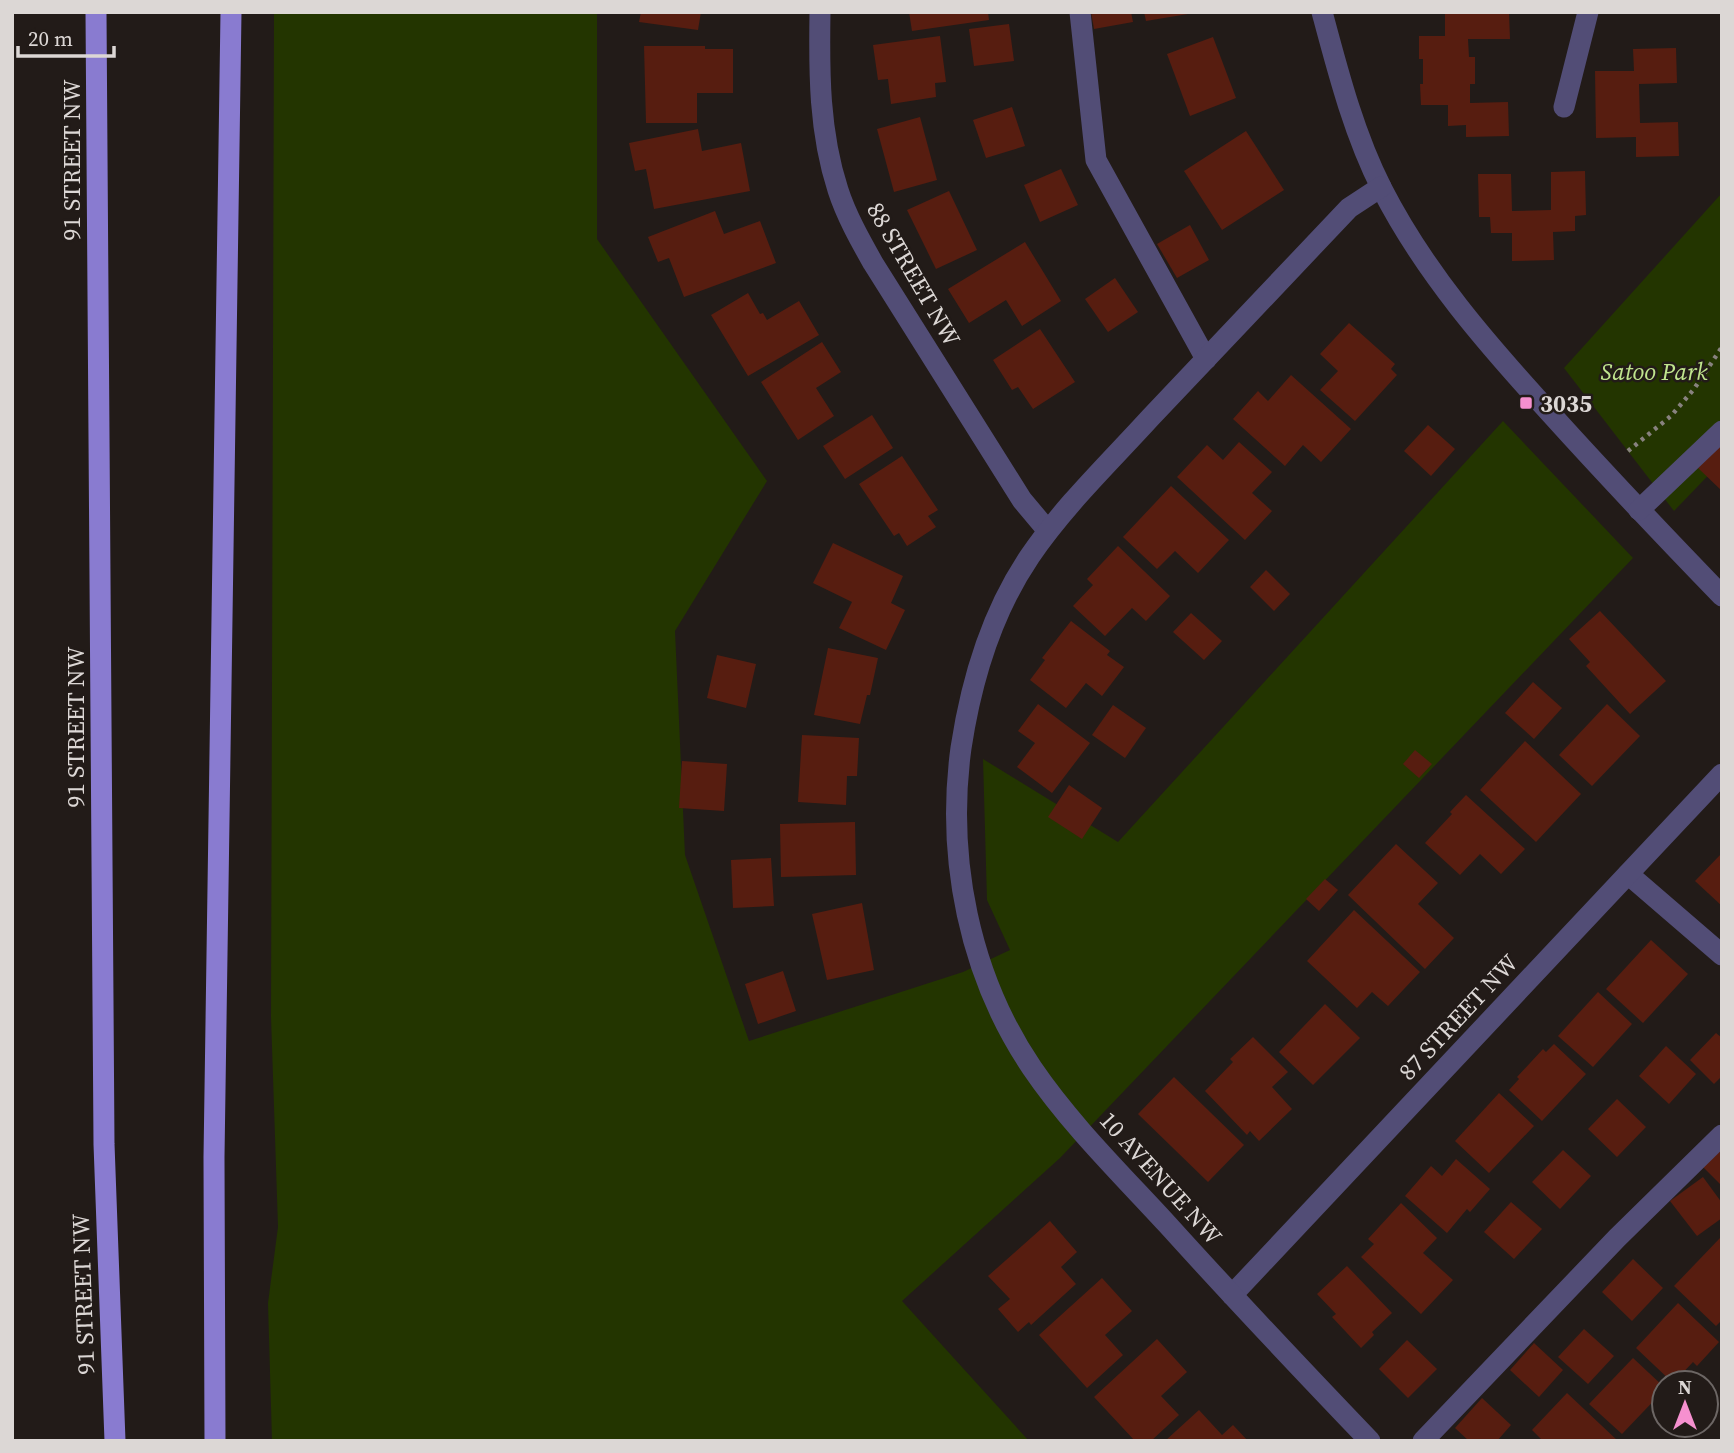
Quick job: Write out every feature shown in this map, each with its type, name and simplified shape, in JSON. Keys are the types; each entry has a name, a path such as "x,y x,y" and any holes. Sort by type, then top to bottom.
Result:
{"main road":[{"name":"91 STREET NW","path":"96,12 104,1144 115,1441"},
{"path":"215,1441 214,1157 231,12"}],"street":[{"name":"88 STREET NW","path":"820,12 822,120 838,190 851,222 873,263 1022,500 1048,531"},
{"path":"1080,12 1096,160 1206,359"},
{"path":"1322,12 1356,128 1381,187 1426,263 1469,321 1639,510 1722,597"},
{"path":"1564,107 1588,12"},
{"path":"1048,531 1072,502 1349,208 1381,187"},
{"path":"1639,510 1722,431"},
{"name":"10 AVENUE NW","path":"1048,531 1012,585 994,626 977,673 964,728 956,801 960,876 977,953 1011,1035 1034,1071 1103,1154 1370,1441"},
{"name":"87 STREET NW","path":"1232,1295 1722,774"},
{"path":"1628,874 1722,955"},
{"path":"1423,1441 1617,1238 1722,1135"}],"path":[{"path":"1628,451 1671,416 1694,389 1722,347"}],"green space":[{"path":"274,12 597,12 597,239 767,481 675,631 685,855 749,1041 963,972 1010,950 987,900 983,759 1118,842 1503,421 1633,558 1060,1158 902,1301 1029,1441 272,1441 268,1303 278,1227 271,1017"},
{"name":"Satoo Park","path":"1722,193 1722,461 1674,511 1564,368"}],"building":[{"path":"641,12 701,12 698,30 639,22"},
{"path":"909,12 988,12 989,20 912,31"},
{"path":"1091,12 1131,12 1133,22 1094,29"},
{"path":"1144,12 1188,12 1188,14 1146,21"},
{"path":"1509,12 1510,39 1468,39 1469,57 1475,57 1475,84 1470,84 1470,103 1508,102 1509,136 1466,137 1466,125 1448,126 1448,105 1421,105 1423,59 1419,59 1419,36 1445,36 1445,14"},
{"path":"1009,24 1014,61 974,66 969,29"},
{"path":"940,36 946,82 935,83 936,97 891,104 888,79 878,80 873,45"},
{"path":"1213,37 1236,98 1190,116 1167,54"},
{"path":"644,46 733,49 733,93 697,93 697,123 646,123"},
{"path":"1676,48 1677,83 1639,84 1640,123 1678,122 1679,156 1636,157 1636,137 1596,138 1595,71 1634,71 1633,49"},
{"path":"1012,107 1025,146 986,158 973,120"},
{"path":"920,117 937,180 894,192 877,129"},
{"path":"698,129 702,151 741,143 750,191 654,209 646,169 635,171 629,143"},
{"path":"1246,131 1284,190 1222,230 1184,171"},
{"path":"1061,169 1078,205 1040,222 1024,185"},
{"path":"1585,171 1586,215 1575,216 1575,231 1553,232 1554,260 1512,261 1512,233 1491,233 1490,217 1479,217 1478,174 1511,174 1512,211 1551,210 1551,172"},
{"path":"949,191 977,250 936,269 907,210"},
{"path":"715,211 724,234 760,221 776,263 684,297 669,258 658,262 648,237"},
{"path":"1190,225 1209,260 1177,278 1157,244"},
{"path":"1025,242 1061,301 1022,326 1006,300 969,323 948,289"},
{"path":"1115,278 1138,312 1108,332 1085,299"},
{"path":"748,293 760,314 763,313 767,320 799,301 819,335 748,376 711,315"},
{"path":"1349,323 1395,364 1391,369 1397,375 1355,421 1320,390 1338,371 1320,354"},
{"path":"1040,329 1075,382 1033,409 1018,387 1012,390 993,360"},
{"path":"822,342 841,372 816,388 834,416 798,440 761,382"},
{"path":"1291,375 1351,429 1321,462 1303,445 1285,466 1233,419 1258,391 1268,401"},
{"path":"872,415 893,448 845,479 823,446"},
{"path":"1428,425 1455,449 1431,476 1404,451"},
{"path":"1239,442 1272,472 1252,493 1272,511 1245,540 1177,477 1207,445 1223,460"},
{"path":"1722,443 1722,491 1698,468"},
{"path":"902,456 938,510 928,516 936,527 907,546 899,533 894,536 859,484"},
{"path":"1171,486 1229,540 1198,573 1175,551 1157,569 1123,537"},
{"path":"833,543 903,576 891,603 905,610 886,650 839,628 852,602 813,583"},
{"path":"1118,546 1170,596 1146,621 1132,608 1105,636 1073,606 1093,585 1087,579"},
{"path":"1266,570 1290,594 1274,611 1250,587"},
{"path":"1600,611 1666,681 1630,714 1586,666 1590,662 1569,639"},
{"path":"1191,613 1222,641 1204,660 1173,632"},
{"path":"1071,621 1110,651 1107,655 1124,667 1102,696 1086,683 1066,708 1030,680 1045,660 1042,658"},
{"path":"828,648 878,658 860,724 814,715"},
{"path":"717,655 756,664 746,708 707,698"},
{"path":"1533,682 1562,708 1534,739 1505,713"},
{"path":"1038,704 1090,743 1052,793 1017,767 1035,743 1018,731"},
{"path":"1607,704 1640,736 1592,786 1559,755"},
{"path":"1113,705 1146,728 1125,758 1092,735"},
{"path":"802,735 859,738 857,776 847,776 846,805 798,802"},
{"path":"1525,741 1581,794 1536,842 1480,790"},
{"path":"1415,750 1432,764 1419,778 1403,764"},
{"path":"682,761 727,764 724,811 679,808"},
{"path":"1069,785 1102,808 1082,839 1048,817"},
{"path":"1466,795 1525,849 1501,874 1480,854 1460,875 1425,843"},
{"path":"855,822 856,875 781,877 780,824"},
{"path":"1396,844 1438,883 1418,904 1454,938 1425,969 1348,895"},
{"path":"1722,853 1722,906 1695,881"},
{"path":"771,858 774,906 733,908 731,860"},
{"path":"1325,879 1338,890 1319,911 1306,899"},
{"path":"862,903 874,970 827,980 812,914"},
{"path":"1354,910 1420,972 1388,1006 1372,992 1357,1008 1307,961"},
{"path":"1651,940 1688,974 1643,1023 1606,989"},
{"path":"783,971 796,1011 758,1024 745,984"},
{"path":"1598,992 1632,1024 1593,1067 1558,1036"},
{"path":"1325,1004 1360,1038 1313,1085 1279,1052"},
{"path":"1716,1033 1722,1038 1722,1076 1714,1084 1690,1060"},
{"path":"1253,1037 1288,1072 1272,1087 1292,1109 1259,1141 1250,1131 1247,1135 1205,1091 1233,1062 1230,1059"},
{"path":"1554,1044 1586,1074 1542,1121 1509,1090 1519,1079 1517,1077 1543,1049 1546,1052"},
{"path":"1666,1046 1696,1074 1669,1104 1639,1076"},
{"path":"1174,1077 1244,1145 1208,1182 1138,1114"},
{"path":"1499,1093 1534,1126 1489,1173 1455,1141"},
{"path":"1617,1099 1646,1127 1617,1157 1588,1129"},
{"path":"1722,1144 1722,1186 1701,1165"},
{"path":"1563,1150 1591,1176 1560,1209 1532,1182"},
{"path":"1456,1159 1490,1189 1470,1212 1467,1209 1447,1233 1405,1196 1431,1166 1442,1176"},
{"path":"1703,1177 1722,1203 1722,1218 1697,1236 1670,1201"},
{"path":"1511,1202 1542,1229 1514,1259 1484,1232"},
{"path":"1401,1203 1437,1238 1423,1253 1453,1280 1421,1314 1361,1257 1374,1244 1368,1239"},
{"path":"1050,1221 1077,1252 1061,1267 1076,1284 1031,1325 1029,1322 1018,1332 998,1309 1010,1299 988,1276"},
{"path":"1720,1238 1722,1320 1716,1326 1674,1286"},
{"path":"1633,1259 1663,1288 1632,1321 1602,1292"},
{"path":"1347,1266 1392,1313 1372,1332 1374,1335 1361,1348 1332,1317 1336,1314 1317,1294"},
{"path":"1102,1278 1132,1311 1105,1335 1123,1355 1087,1388 1039,1335"},
{"path":"1678,1303 1719,1342 1697,1366 1693,1362 1686,1369 1658,1369 1636,1348"},
{"path":"1584,1329 1614,1356 1588,1384 1558,1357"},
{"path":"1157,1339 1187,1372 1161,1396 1179,1415 1151,1441 1135,1441 1094,1397"},
{"path":"1407,1340 1437,1369 1408,1398 1379,1369"},
{"path":"1534,1343 1563,1370 1539,1397 1510,1370"},
{"path":"1633,1358 1650,1374 1650,1405 1622,1434 1589,1404"},
{"path":"1567,1393 1618,1441 1543,1441 1532,1430"},
{"path":"1482,1398 1511,1425 1497,1441 1469,1441 1455,1428"},
{"path":"1199,1410 1222,1435 1233,1425 1248,1441 1165,1441"}],"place":[{"name":"3035","path":"1526,403"}]}
